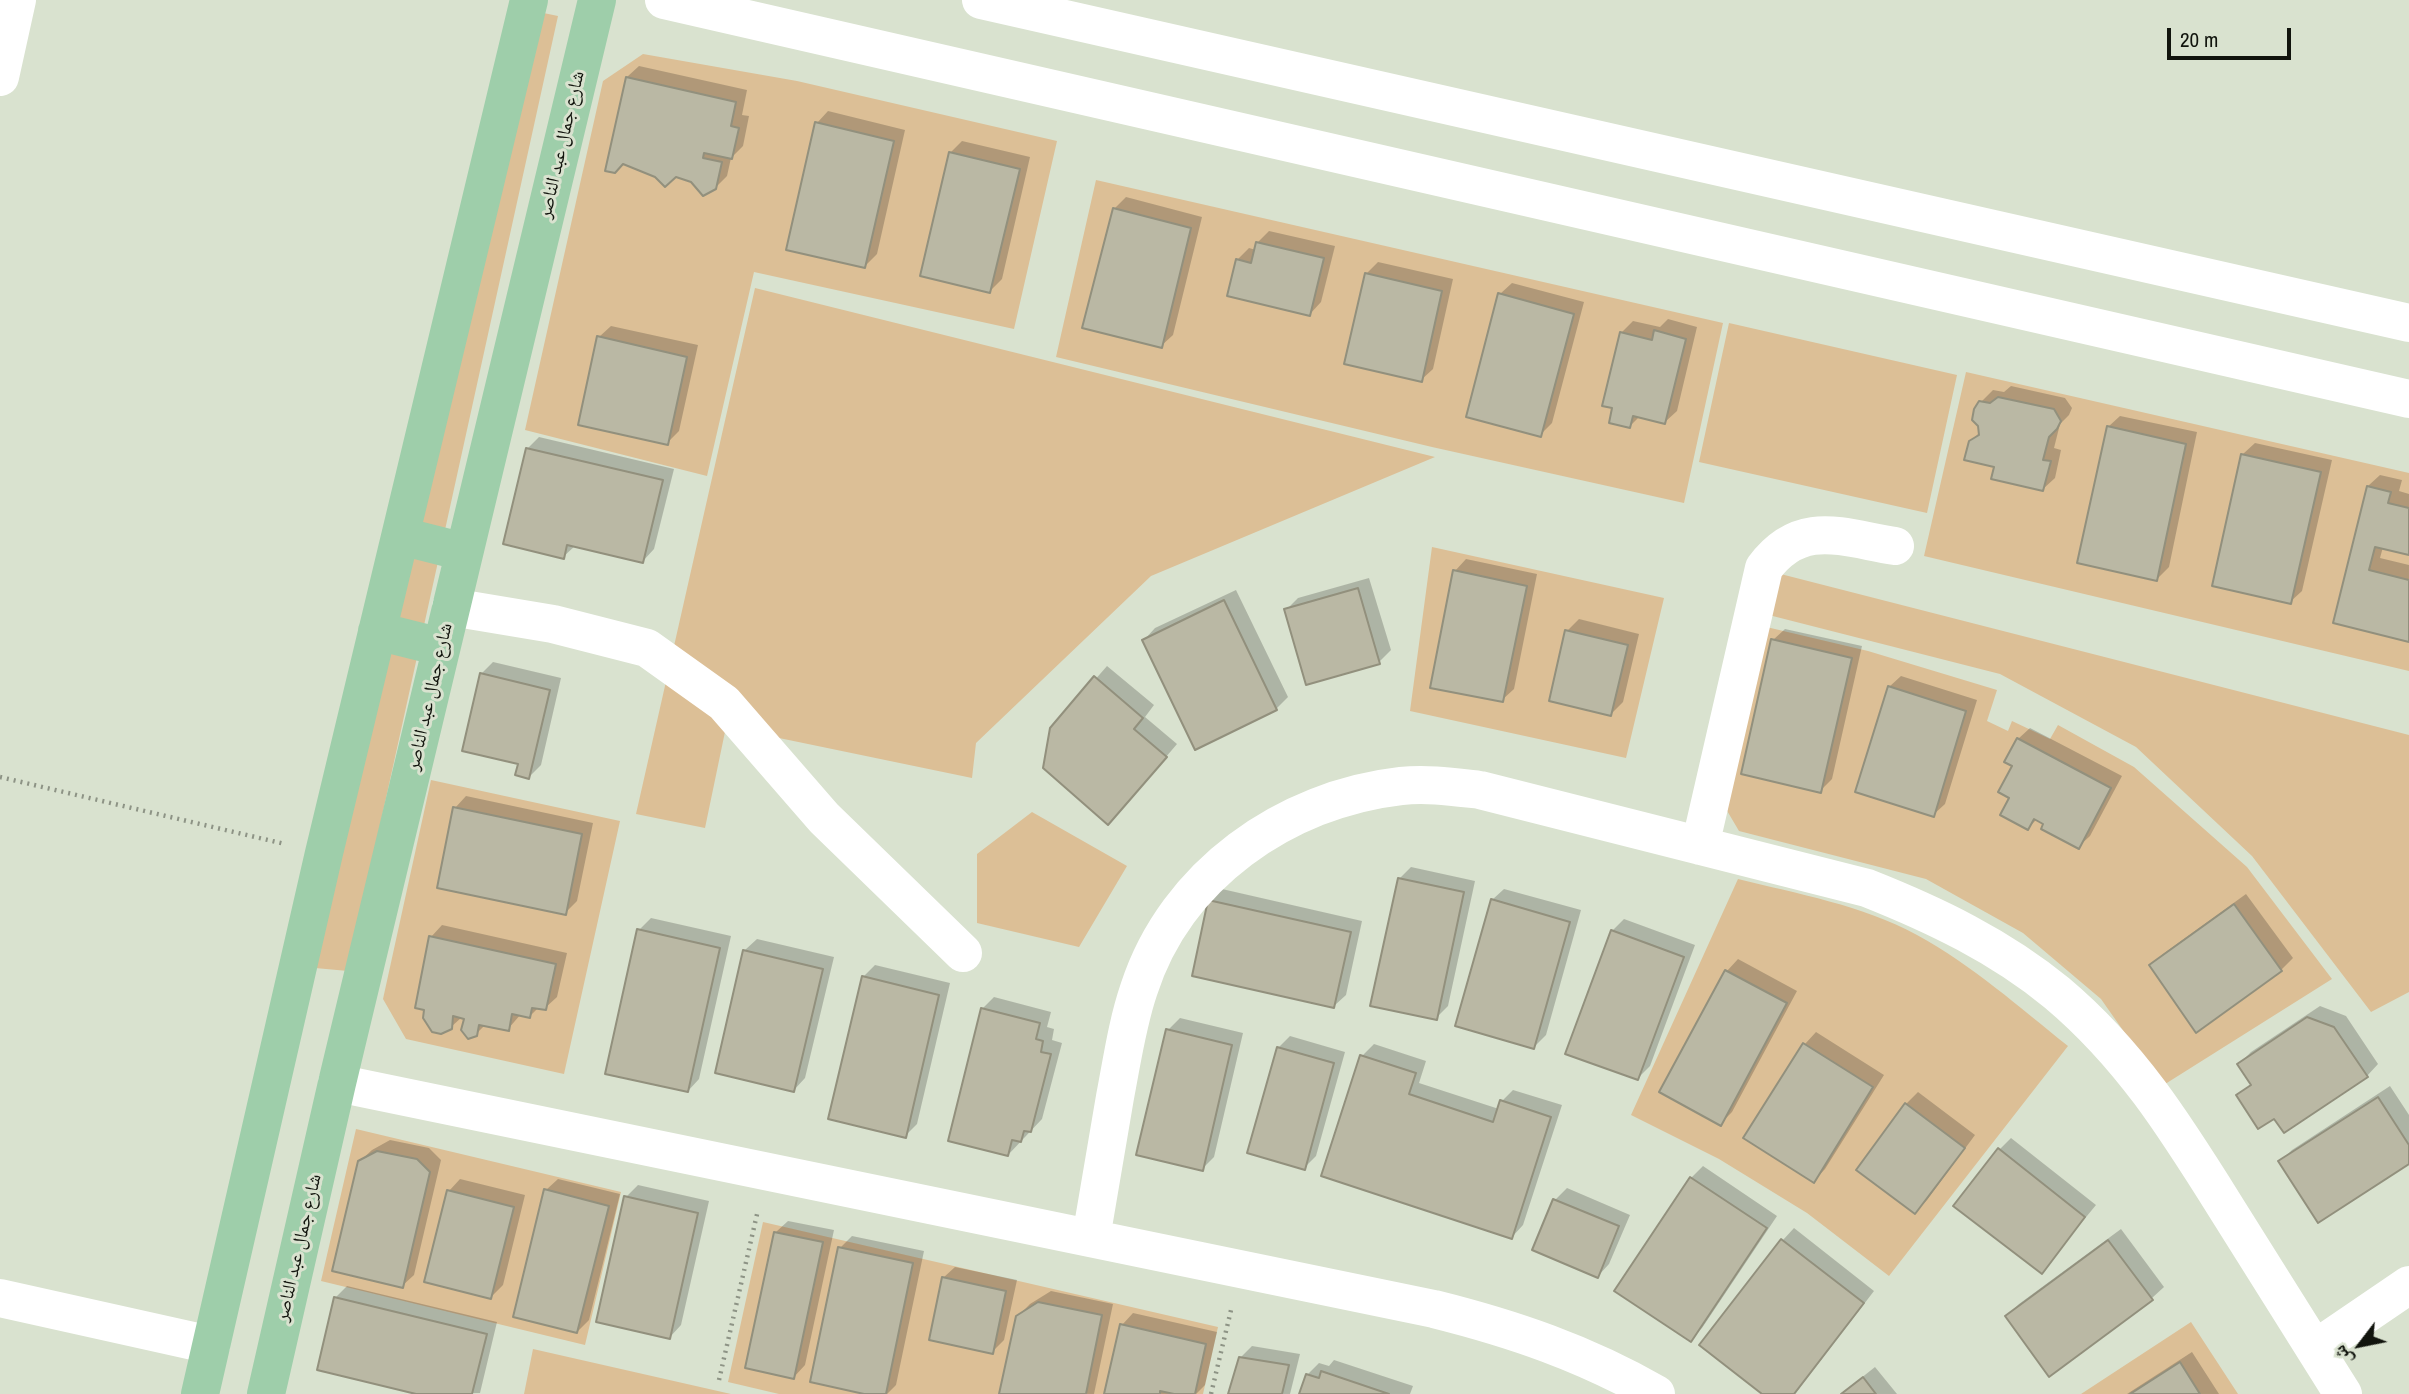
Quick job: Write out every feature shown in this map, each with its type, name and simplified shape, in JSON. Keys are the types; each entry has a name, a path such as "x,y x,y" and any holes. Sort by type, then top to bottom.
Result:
{"main road":[{"path":"200,1394 324,853 529,0"},
{"name":"شارع جمال عبد الناصر","path":"266,1394 337,1083 597,0"},
{"path":"401,536 464,552"},
{"path":"377,631 442,647"}],"street":[{"path":"0,76 17,0"},
{"path":"664,0 2409,399"},
{"path":"981,0 2409,323"},
{"path":"1700,846 1764,568 1784,546 1800,537 1818,534 1895,546"},
{"path":"451,607 553,624 646,648 724,703 824,818 962,953"},
{"path":"1091,1238 1128,1023 1139,986 1155,950 1192,896 1228,859 1260,835 1294,816 1329,802 1366,791 1404,786 1480,790 1867,888 1966,932 2012,960 2056,993 2097,1030 2168,1114 2343,1394"},
{"path":"337,1083 1241,1269 1498,1325 1560,1346 1656,1394"},
{"path":"2315,1349 2409,1285"},
{"path":"0,1298 211,1345"}],"path":[{"path":"0,777 324,853"},
{"path":"719,1380 767,1171"},
{"path":"1211,1394 1241,1269"}],"shaded area":[{"path":"529,10 558,16 348,971 315,968"},
{"path":"643,54 797,81 1057,141 1014,329 754,272 707,476 525,430 603,81"},
{"path":"1096,180 1723,323 1684,503 1432,447 1056,357"},
{"path":"755,288 1435,457 1151,576 976,743 972,778 726,727 705,828 636,814"},
{"path":"1729,323 1957,375 1927,513 1699,462"},
{"path":"1966,372 2409,473 2409,671 1924,556"},
{"path":"1432,547 1664,598 1626,758 1410,711"},
{"path":"1765,570 2409,735 2409,992 2371,1012 2252,856 2136,747 2000,674 1757,612"},
{"path":"1758,625 1868,651 1997,690 1987,721 2008,731 2012,721 2050,739 2058,725 2134,767 2247,867 2332,979 2162,1086 2101,999 2023,933 1926,879 1739,831 1726,809"},
{"path":"431,780 620,821 564,1074 406,1039 383,999"},
{"path":"1032,812 1127,866 1079,947 977,923 977,854"},
{"path":"1738,879 1852,908 1917,935 1976,973 2068,1046 1889,1276 1807,1213 1719,1159 1631,1115"},
{"path":"356,1129 621,1192 585,1345 321,1281"},
{"path":"763,1222 1218,1327 1203,1394 779,1394 728,1382"},
{"path":"2191,1322 2238,1394 2081,1394"},
{"path":"533,1349 731,1394 524,1394"}],"building":[{"path":"626,77 736,102 731,126 739,128 732,159 704,153 703,158 722,162 716,189 703,196 691,182 676,177 665,187 655,177 623,164 615,173 605,171"},
{"path":"815,122 894,141 865,268 786,250"},
{"path":"949,152 1020,169 990,293 920,276"},
{"path":"1113,208 1191,228 1162,348 1082,328"},
{"path":"1256,242 1324,258 1310,316 1227,296 1236,259 1251,263"},
{"path":"1365,273 1442,291 1422,382 1344,364"},
{"path":"1498,293 1574,314 1541,437 1466,417"},
{"path":"1654,330 1686,339 1665,424 1633,416 1630,428 1609,423 1612,408 1602,406 1620,332 1652,340"},
{"path":"597,336 687,357 668,445 578,425"},
{"path":"1998,397 2054,409 2061,421 2049,437 2043,460 2051,461 2043,491 1991,479 1994,467 1964,460 1969,441 1979,435 1978,426 1972,420 1974,409 1979,401 1990,403"},
{"path":"2107,426 2186,444 2157,581 2077,563"},
{"path":"526,448 663,480 643,563 567,545 564,559 503,544"},
{"path":"2241,454 2321,472 2291,604 2212,586"},
{"path":"2367,486 2391,492 2388,503 2409,508 2409,555 2375,547 2369,570 2409,580 2409,642 2333,623"},
{"path":"1453,570 1527,586 1503,702 1430,688"},
{"path":"1358,588 1380,664 1306,685 1284,609"},
{"path":"1224,600 1277,710 1195,750 1142,640"},
{"path":"1565,630 1628,645 1611,716 1549,701"},
{"path":"1771,639 1852,658 1821,793 1741,774"},
{"path":"480,673 550,690 529,779 515,775 518,764 462,751"},
{"path":"1094,676 1143,718 1134,729 1167,757 1108,825 1043,768 1050,728"},
{"path":"1888,686 1966,711 1934,817 1855,792"},
{"path":"2017,738 2111,788 2079,849 2041,829 2043,824 2034,819 2028,830 2000,815 2009,798 1998,792 2012,766 2004,762"},
{"path":"453,807 582,834 566,915 437,888"},
{"path":"1398,878 1464,892 1437,1020 1370,1006"},
{"path":"1491,899 1570,922 1534,1049 1455,1026"},
{"path":"1208,900 1351,932 1334,1008 1192,976"},
{"path":"2234,904 2282,971 2196,1033 2149,965"},
{"path":"637,929 720,948 688,1092 605,1074"},
{"path":"1611,930 1684,957 1638,1080 1565,1054"},
{"path":"429,936 556,964 546,1010 532,1008 530,1018 512,1014 509,1031 479,1025 477,1036 468,1039 461,1030 464,1019 453,1016 452,1029 441,1034 432,1032 423,1018 424,1010 415,1008"},
{"path":"743,950 823,969 794,1092 715,1073"},
{"path":"1725,970 1787,1003 1721,1126 1659,1092"},
{"path":"862,976 939,995 906,1138 828,1119"},
{"path":"981,1008 1040,1023 1036,1039 1043,1041 1041,1052 1051,1054 1031,1132 1024,1131 1021,1142 1012,1140 1008,1156 948,1141"},
{"path":"2307,1017 2334,1027 2368,1077 2284,1133 2274,1119 2258,1129 2236,1095 2251,1085 2237,1064"},
{"path":"1166,1029 1232,1045 1203,1171 1136,1155"},
{"path":"1803,1043 1873,1087 1814,1183 1743,1138"},
{"path":"1277,1047 1334,1063 1305,1170 1247,1153"},
{"path":"1360,1055 1416,1073 1409,1094 1493,1122 1500,1100 1551,1117 1512,1239 1321,1176"},
{"path":"2378,1097 2409,1145 2409,1164 2318,1223 2278,1161"},
{"path":"1905,1103 1965,1148 1915,1214 1856,1170"},
{"path":"1998,1148 2085,1217 2042,1274 1953,1206"},
{"path":"377,1151 417,1159 430,1172 403,1288 332,1271 358,1161"},
{"path":"1690,1177 1767,1228 1691,1342 1614,1291"},
{"path":"544,1189 609,1206 577,1333 513,1317"},
{"path":"447,1190 514,1207 491,1299 424,1282"},
{"path":"624,1196 698,1213 670,1339 596,1322"},
{"path":"1553,1199 1619,1226 1598,1278 1532,1250"},
{"path":"774,1232 823,1242 794,1379 745,1368"},
{"path":"1781,1239 1864,1303 1794,1394 1762,1394 1699,1345"},
{"path":"2108,1240 2153,1300 2049,1377 2005,1316"},
{"path":"838,1247 913,1263 886,1394 864,1394 810,1382"},
{"path":"942,1277 1006,1291 993,1354 929,1340"},
{"path":"334,1297 487,1334 472,1394 416,1394 317,1370"},
{"path":"1038,1302 1102,1315 1086,1394 999,1394 1016,1316"},
{"path":"1120,1324 1206,1344 1195,1394 1160,1391 1160,1394 1104,1394"},
{"path":"1239,1357 1289,1365 1282,1394 1228,1394"},
{"path":"2180,1362 2200,1394 2130,1394"},
{"path":"1321,1371 1389,1394 1299,1394 1306,1374 1319,1378"},
{"path":"1863,1377 1876,1394 1841,1394"}]}
